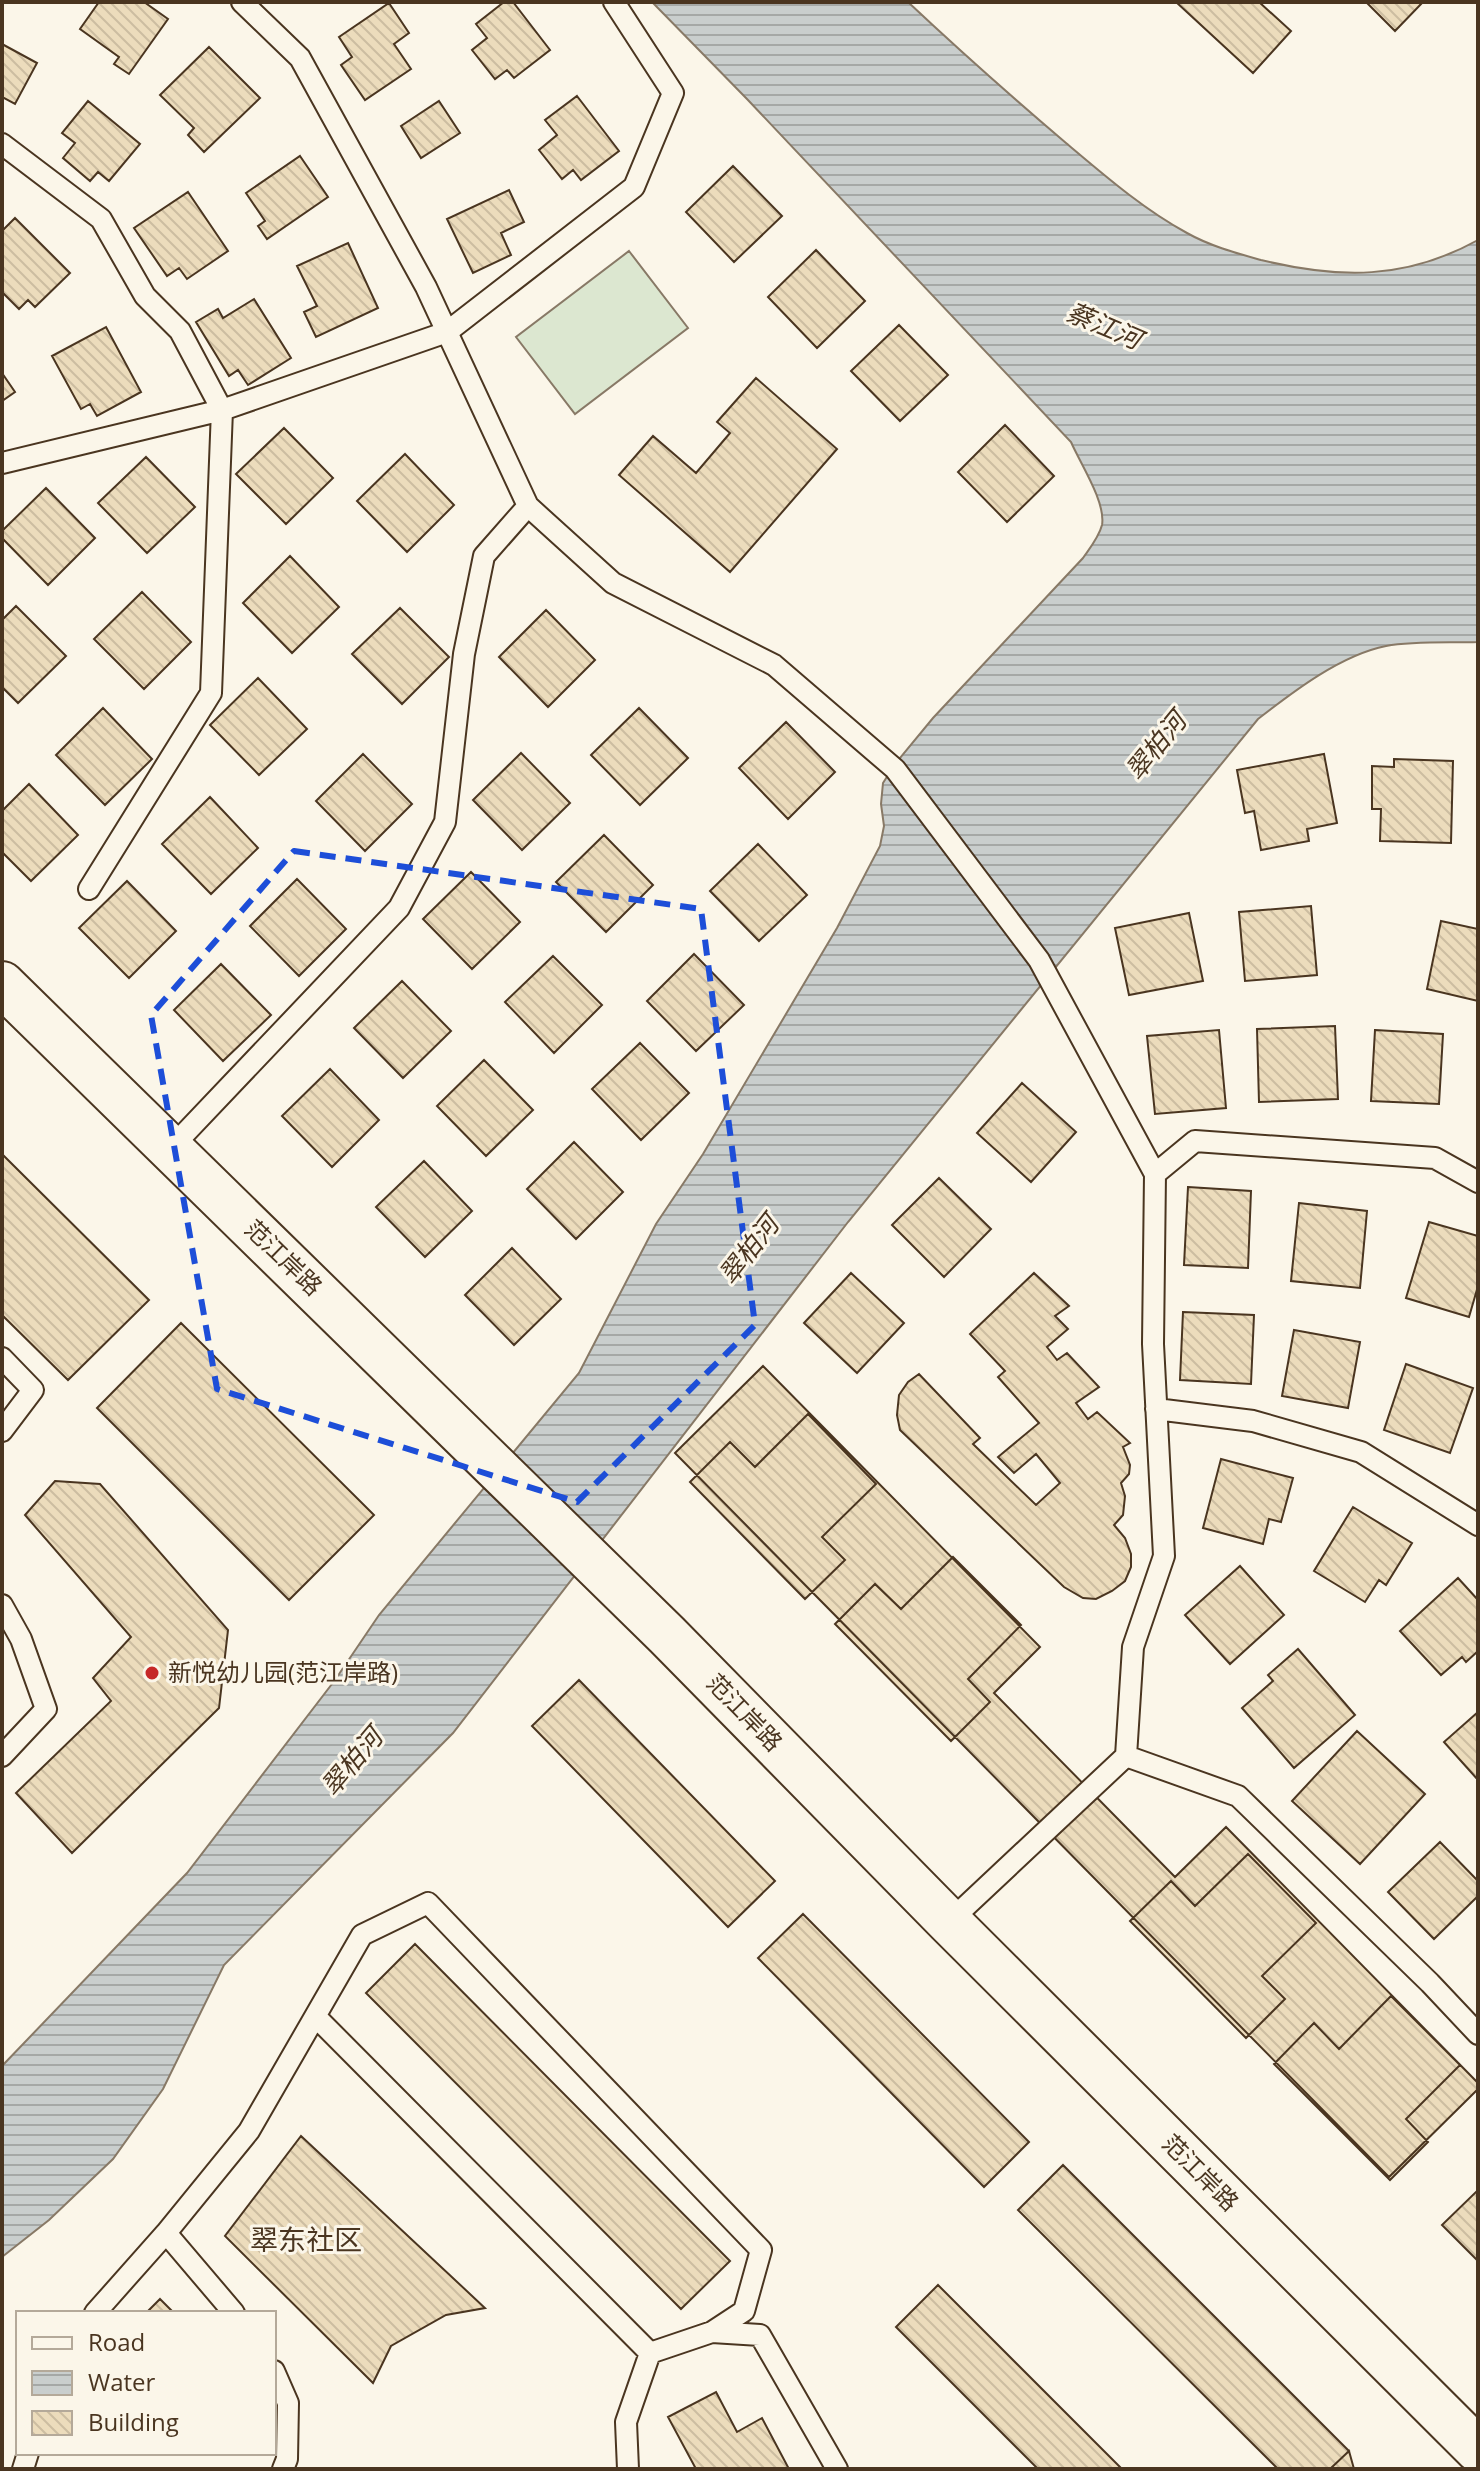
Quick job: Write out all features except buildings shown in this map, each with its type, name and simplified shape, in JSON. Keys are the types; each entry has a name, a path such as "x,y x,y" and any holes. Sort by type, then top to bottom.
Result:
{"street":[{"name":"范江岸路","path":"2,984 667,1635 949,1922 1478,2450"}],"lane":[{"path":"242,2 300,58 426,287 528,506 613,583 774,665 895,769 1039,960 1155,1174 1153,1344 1164,1556 1133,1647 1126,1756 949,1922"},
{"path":"2,463 222,410 447,332 634,187 673,93 614,2"},
{"path":"2,144 101,219 145,296 180,331 222,410 211,693 89,889"},
{"path":"171,1148 399,908 445,822 464,654 484,556 528,506"},
{"path":"1155,1174 1195,1141 1435,1158 1478,1182"},
{"path":"2,1358 33,1390 2,1431"},
{"path":"1156,1409 1253,1421 1361,1452 1478,1525"},
{"path":"2,1605 21,1639 46,1709 2,1756"},
{"path":"1126,1756 1238,1796 1430,1983 1478,2034"},
{"path":"97,2311 166,2233 249,2131 317,2018 362,1935 428,1903 761,2250 744,2311 712,2332 650,2353"},
{"path":"317,2018 650,2353"},
{"path":"166,2233 232,2311"},
{"path":"712,2332 760,2335 837,2469"},
{"path":"628,2469 626,2422 650,2353"},
{"path":"276,2376 288,2403 287,2459 283,2469"}],"highlighted area":[{"path":"294,851 701,909 755,1325 577,1502 217,1389 151,1015"}],"green space":[{"path":"629,251 688,328 575,414 516,337"}],"water":[{"path":"652,2 908,2 966,56 1124,191 1187,233 1242,255 1318,271 1372,272 1425,263 1478,240 1478,642 1408,643 1369,651 1319,675 1258,719 848,1222 453,1733 224,1965 163,2089 113,2159 49,2220 2,2257 2,2066 187,1873 335,1680 379,1615 579,1373 656,1224 703,1154 837,928 880,846 884,826 881,804 883,783 933,718 1083,558 1102,525 1096,494 1071,442"}],"place":[{"name":"新悦幼儿园(范江岸路)","path":"152,1673"}],"district":[{"name":"翠东社区","path":"306,2240"}],"water label":[{"name":"蔡江河","path":"1104,326"},
{"name":"翠柏河","path":"1156,746"},
{"name":"翠柏河","path":"749,1250"},
{"name":"翠柏河","path":"352,1762"}]}
